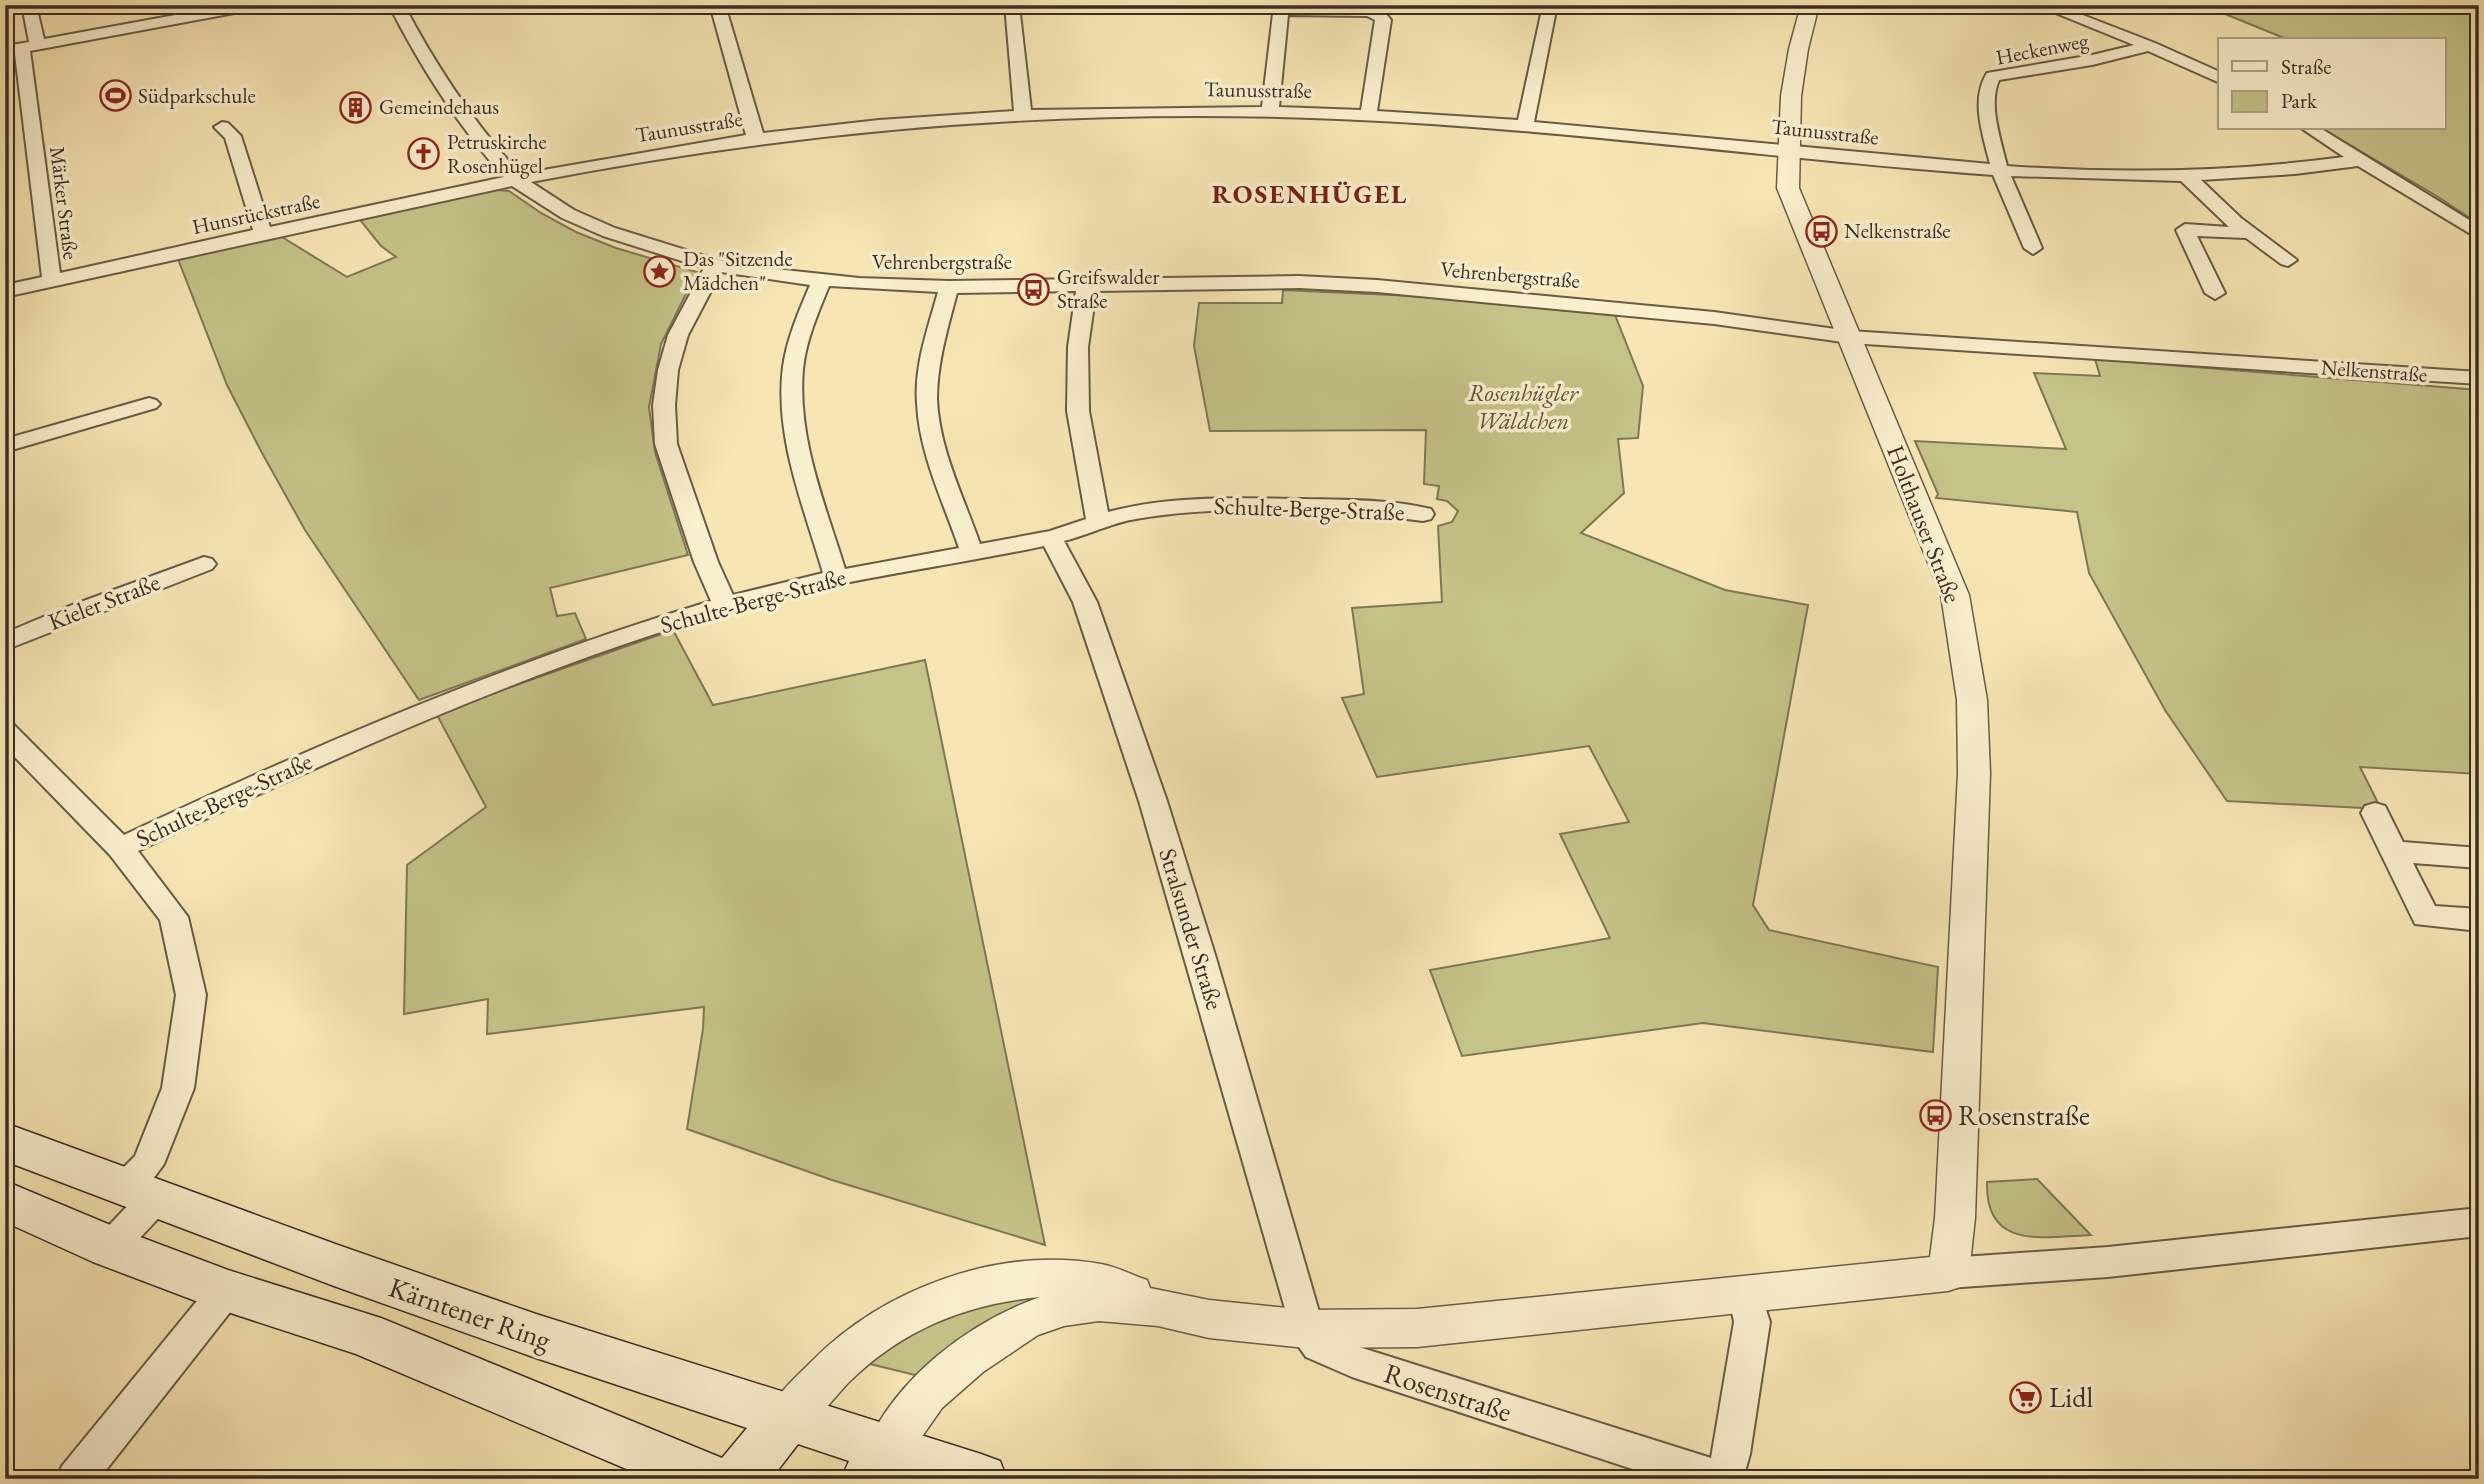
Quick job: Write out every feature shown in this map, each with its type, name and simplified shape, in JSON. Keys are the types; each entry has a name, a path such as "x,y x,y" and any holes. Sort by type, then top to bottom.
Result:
{"main road":[{"name":"Kärntener Ring","path":"5,1142 334,1265 536,1336 787,1418 877,1464 981,1479"},
{"path":"5,1201 110,1247 226,1291 363,1334 710,1479"},
{"path":"738,1479 787,1418"}],"street":[{"name":"Märker Straße","path":"29,5 21,48 52,281"},
{"path":"21,48 256,5"},
{"name":"Vehrenbergstraße","path":"396,5 423,57 488,149 517,181 568,214 609,232 715,265 821,282 949,287 1299,282 1377,286 1714,318 1850,337"},
{"path":"718,5 756,139"},
{"path":"1012,5 1023,115"},
{"path":"1525,126 1550,5"},
{"name":"Holthauser Straße","path":"1810,5 1804,23 1787,151 1788,188 1955,596 1972,700 1973,773 1962,1059 1955,1218 1948,1273"},
{"path":"2043,5 2150,46 2218,77"},
{"path":"1270,112 1280,8 1367,12 1379,15 1383,20 1368,116"},
{"name":"Heckenweg","path":"2000,171 1990,128 1986,91 1993,76 2092,60 2150,46"},
{"name":"Taunusstraße","path":"517,181 650,155 853,128 1023,115 1270,112 1525,126 2000,171 2184,174 2298,168 2363,160"},
{"path":"222,127 233,136 264,235"},
{"path":"2312,130 2479,234"},
{"path":"2000,171 2033,248"},
{"path":"2184,174 2250,233 2288,260"},
{"name":"Hunsrückstraße","path":"5,291 517,181"},
{"path":"2216,293 2185,230 2250,233"},
{"path":"715,265 678,335 668,370 664,405 666,443 706,562 725,604"},
{"path":"821,282 805,323 793,369 793,417 836,577"},
{"path":"1087,285 1078,347 1077,411 1098,521"},
{"path":"949,287 936,333 927,401 935,443 972,553"},
{"name":"Nelkenstraße","path":"1850,337 2479,378"},
{"path":"5,446 149,404"},
{"name":"Schulte-Berge-Straße","path":"120,848 274,774 424,710 570,654 725,604 836,577 1051,538 1098,521 1136,512 1211,505 1384,508 1423,513"},
{"name":"Stralsunder Straße","path":"1051,538 1085,602 1153,801 1201,958 1306,1329"},
{"name":"Kieler Straße","path":"5,642 204,564"},
{"path":"5,731 120,848 174,917 191,995 178,1088 148,1164 141,1193 110,1247"},
{"path":"2375,813 2425,916 2479,920"},
{"path":"2393,851 2476,862"},
{"name":"Rosenstraße","path":"877,1464 927,1394 968,1358 1023,1322 1064,1307 1099,1302 1158,1307 1209,1319 1306,1329 1416,1328 1746,1296 1948,1273 2155,1257 2479,1223"},
{"name":"Rosenstraße","path":"787,1418 852,1351 881,1328 938,1299 1017,1280 1088,1280 1122,1288 1158,1307"},
{"path":"75,1479 226,1291"},
{"name":"Rosenstraße","path":"1306,1329 1318,1346 1352,1361 1721,1479 1731,1454 1752,1322 1746,1296"}],"green space":[{"path":"2203,5 2479,5 2479,224 2324,130 2446,130 2446,38 2284,38"},
{"path":"496,190 509,191 576,232 616,248 697,272 661,344 649,407 655,452 688,555 550,588 557,616 575,613 586,639 419,700 305,530 262,453 227,385 178,259 282,237 347,277 396,257 381,246 360,220"},
{"name":"Rosenhügler Wäldchen","path":"1283,290 1413,296 1615,315 1643,386 1638,438 1618,439 1624,493 1581,533 1725,590 1808,605 1753,905 1769,930 1938,967 1933,1052 1703,1023 1462,1056 1430,970 1610,938 1560,834 1629,822 1589,746 1377,777 1342,698 1364,694 1352,608 1442,602 1438,526 1452,522 1458,511 1447,501 1437,499 1439,486 1424,484 1426,430 1210,431 1194,346 1199,303 1282,303"},
{"path":"2095,359 2479,390 2479,774 2360,767 2381,809 2227,801 2165,710 2089,573 2077,512 1936,498 1938,494 1915,441 2066,449 2034,373 2100,376"},
{"path":"673,630 713,705 925,660 1045,1245 832,1180 687,1129 704,1007 487,1034 488,999 404,1014 407,865 486,807 436,713"},
{"path":"2037,1179 2091,1235 2020,1235 2006,1229 1996,1219 1989,1204 1987,1182"},
{"path":"1057,1289 919,1376 866,1363 939,1313"}],"place":[{"name":"Südparkschule","path":"115,96"},
{"name":"Gemeindehaus","path":"356,107"},
{"name":"Petruskirche Rosenhügel","path":"424,154"},
{"name":"Nelkenstraße","path":"1821,231"},
{"name":"Das \"Sitzende Mädchen\"","path":"660,271"},
{"name":"Greifswalder Straße","path":"1034,289"},
{"name":"Rosenstraße","path":"1935,1115"},
{"name":"Lidl","path":"2026,1397"}],"district":[{"name":"ROSENHÜGEL","path":"1310,194"}]}
